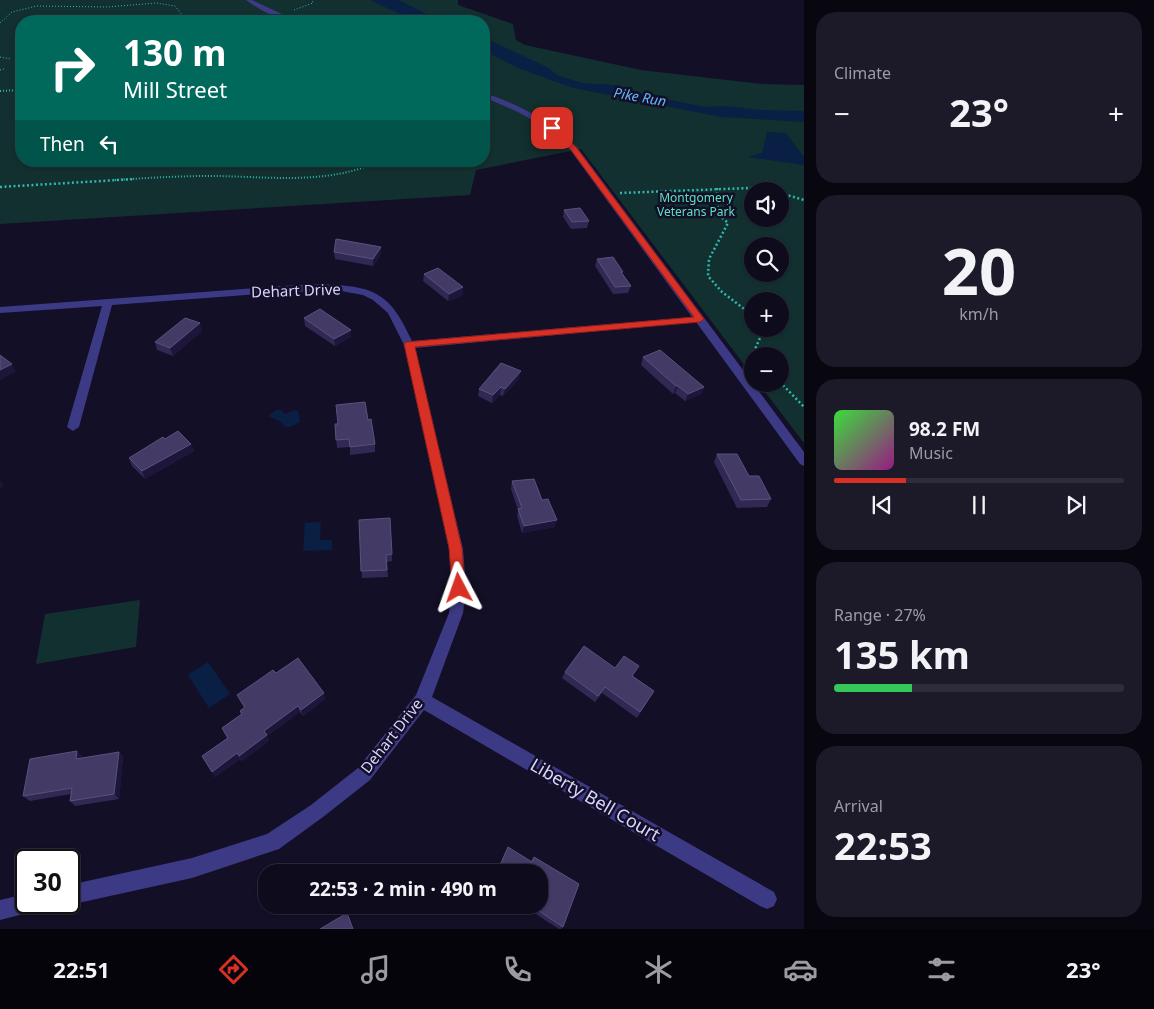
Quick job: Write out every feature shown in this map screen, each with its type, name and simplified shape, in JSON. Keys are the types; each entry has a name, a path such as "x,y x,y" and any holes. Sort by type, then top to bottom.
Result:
{"street":[{"path":"248,0 279,15"},
{"path":"490,98 536,118 567,141 804,461"},
{"name":"Dehart Drive","path":"0,310 288,289 341,288 366,293 392,311 409,344 456,548 459,588 456,614 422,700 364,774 317,811 272,842 192,868 80,893"},
{"path":"72,427 108,302"},
{"path":"409,344 700,319"},
{"name":"Liberty Bell Court","path":"422,700 767,899"},
{"path":"0,910 15,907"}],"path":[{"path":"288,12 309,6 313,3 312,0"},
{"path":"0,23 12,12 23,8 106,7 152,3 173,5 179,8 183,15"},
{"path":"0,57 11,60"},
{"path":"0,70 4,69"},
{"path":"0,91 15,90"},
{"path":"0,187 191,176 315,176 358,172 368,167"},
{"path":"717,188 718,214 728,223 709,259 708,276 722,292 744,309"},
{"path":"614,192 744,188"},
{"path":"789,196 804,200"},
{"path":"789,391 804,407"}],"green space":[{"name":"Montgomery Veterans Park","path":"0,0 458,0 458,5 487,15 15,15 15,167 490,167 490,16 513,24 516,40 525,45 641,70 762,84 804,85 804,443 765,392 789,392 789,347 744,347 744,364 581,149 476,170 470,195 0,224"},
{"path":"140,600 136,647 36,664 45,614"}],"water":[{"path":"370,0 399,0 429,15 402,15"},
{"name":"Pike Run","path":"490,40 549,68 557,75 582,83 615,85 651,96 705,107 726,106 761,110 804,111 804,122 721,117 573,88 518,68 490,54"},
{"path":"767,132 786,133 804,157 804,165 748,157 762,153"},
{"path":"276,410 281,410 285,414 295,410 298,411 300,422 290,427 285,427 281,422 268,416"},
{"path":"321,522 320,540 332,540 332,550 303,551 305,523"},
{"path":"208,662 230,694 209,708 188,675"}],"building":[{"path":"580,208 589,221 572,222 564,210"},
{"path":"336,239 381,247 373,259 334,252"},
{"path":"613,257 631,286 615,287 597,259"},
{"path":"438,268 463,287 449,294 424,274"},
{"path":"320,309 351,330 334,339 304,318"},
{"path":"185,318 200,323 170,348 155,342"},
{"path":"660,350 704,387 688,394 643,357"},
{"path":"0,355 12,364 0,370"},
{"path":"501,363 521,371 505,389 501,387 493,395 479,389"},
{"path":"365,402 368,420 371,419 375,444 350,447 349,439 336,440 335,424 338,424 336,405"},
{"path":"178,431 191,444 142,471 129,458 163,437 165,439"},
{"path":"717,454 737,454 749,476 759,476 771,499 741,500"},
{"path":"534,479 542,500 548,499 557,520 524,526 518,509 522,508 512,481"},
{"path":"390,518 392,554 386,555 387,570 361,571 359,520"},
{"path":"584,646 615,668 624,656 639,666 632,676 654,691 640,712 605,687 598,696 565,672"},
{"path":"298,658 324,693 301,710 298,706 264,731 267,735 239,756 237,753 212,772 202,756 228,738 222,728 242,714 240,711 245,707 237,695 273,670 276,673"},
{"path":"77,751 76,759 119,752 114,794 70,801 72,788 23,796 30,759"},
{"path":"508,847 532,862 534,857 546,864 501,864"},
{"path":"548,865 579,884 563,927 544,914 548,914"},
{"path":"347,914 353,929 320,929"}],"route":[{"path":"459,588 456,548 409,344 700,319 574,148 552,128"}]}
